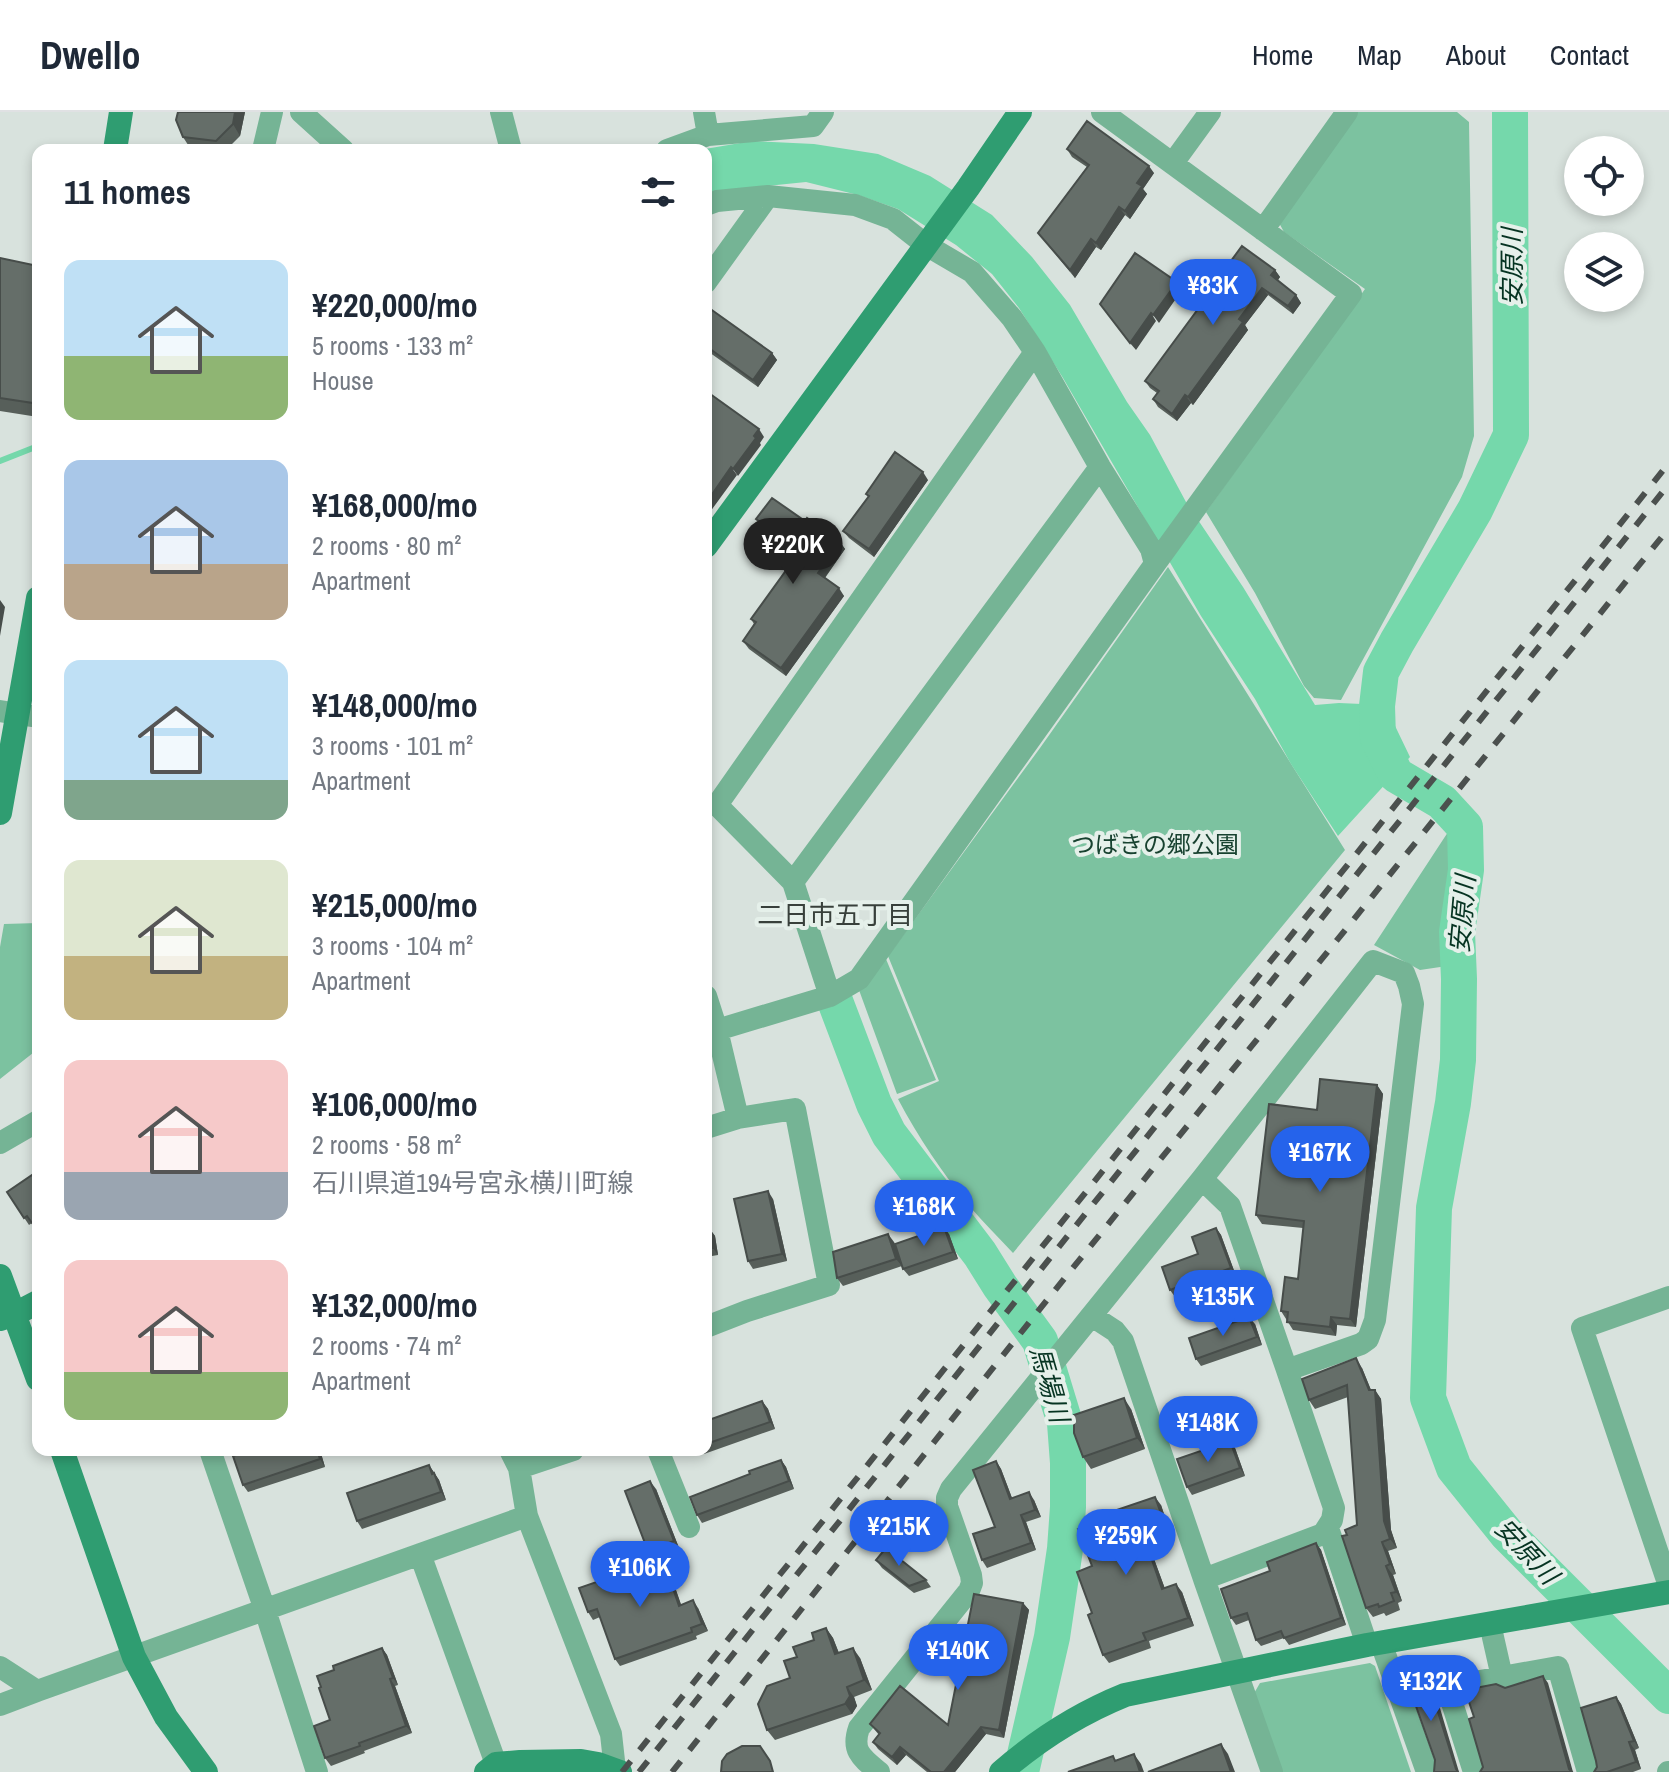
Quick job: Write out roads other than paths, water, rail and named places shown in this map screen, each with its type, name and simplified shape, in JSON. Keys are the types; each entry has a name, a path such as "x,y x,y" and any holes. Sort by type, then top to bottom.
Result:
{"street":[{"path":"116,144 121,112"},
{"path":"264,144 272,112"},
{"path":"301,112 336,144"},
{"path":"501,112 509,144"},
{"path":"704,112 708,135"},
{"path":"683,144 708,135 813,126 823,112"},
{"path":"712,538 968,188 1020,112"},
{"path":"717,1030 830,996 859,979 1351,294 1102,112"},
{"path":"1173,163 1210,112"},
{"path":"1263,230 1347,112"},
{"path":"712,203 768,196 855,205 893,219 926,245 972,272 1012,318 1035,352 1151,549 1155,564"},
{"path":"712,274 768,196"},
{"path":"830,996 793,882 712,807 1035,352"},
{"path":"793,882 1100,467"},
{"path":"0,813 32,635"},
{"path":"879,1772 858,1751 855,1744 859,1728 969,1591 972,1583 947,1506 951,1489 1202,1179 1373,961 1404,973 1413,1004 1373,1330 1361,1344 1287,1370"},
{"path":"712,1015 738,1118"},
{"path":"712,1126 738,1118 795,1109 829,1285 712,1325"},
{"path":"0,1143 32,1124"},
{"path":"1202,1179 1230,1206 1334,1508 1332,1520 1323,1534 1204,1579"},
{"path":"0,1276 8,1316 32,1366"},
{"path":"1669,1297 1582,1328 1669,1586"},
{"path":"8,1316 32,1305"},
{"path":"1092,1316 1115,1331 1123,1341 1272,1772"},
{"path":"64,1456 134,1657 166,1717 206,1772"},
{"path":"212,1456 317,1772"},
{"path":"660,1456 689,1527"},
{"path":"420,1554 491,1768 529,1761 581,1761 617,1771 611,1734 527,1516 514,1459"},
{"path":"0,1705 527,1516"},
{"path":"1328,1528 1427,1772"},
{"path":"1004,1769 1042,1739 1092,1708 1125,1695 1374,1644 1669,1592"},
{"path":"1490,1624 1502,1677"},
{"path":"0,1667 37,1691"},
{"path":"1474,1772 1447,1687 1558,1667 1588,1772"}],"waterway":[{"name":"安原川","path":"1510,112 1511,435 1475,510 1381,672 1377,706 1378,738 1396,775 1442,802 1465,827 1466,870 1457,932 1458,1060 1434,1208 1428,1398 1454,1468 1507,1534 1669,1696"},
{"path":"0,461 32,448"},
{"name":"馬場川","path":"835,1001 874,1104 889,1134 980,1254 1040,1341 1065,1423 1068,1463 1065,1549 1052,1637 1021,1772"}],"railway":[{"path":"622,1772 1669,463"},
{"path":"639,1772 1669,484"},
{"path":"672,1772 1035,1315 1669,528"}],"district":[{"name":"二日市五丁目","path":"835,914"}],"park label":[{"name":"つばきの郷公園","path":"1155,844"}]}
